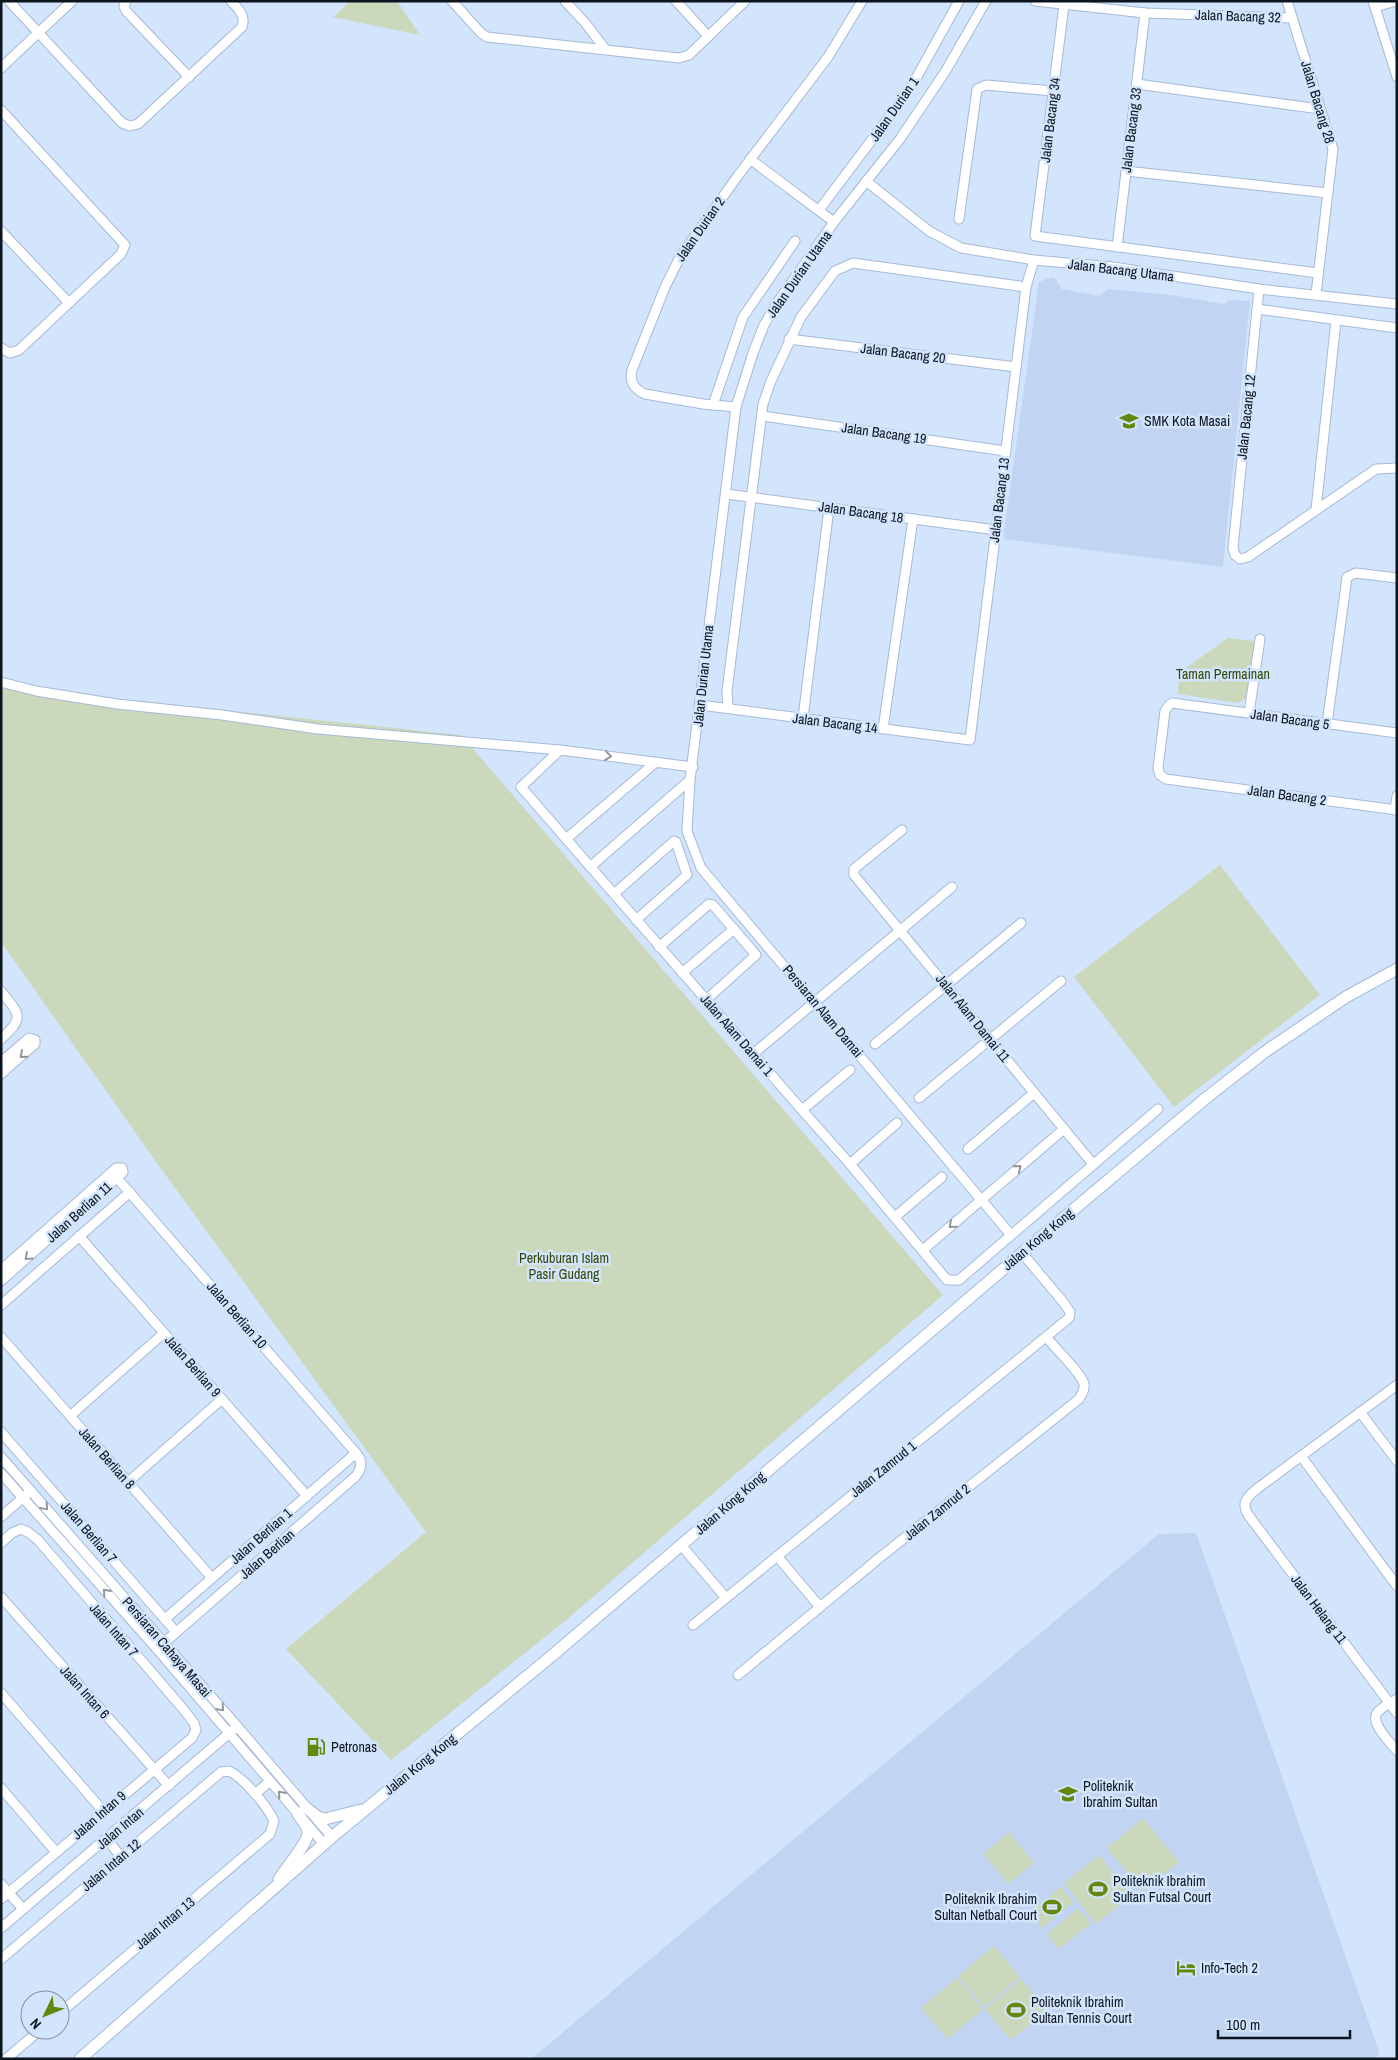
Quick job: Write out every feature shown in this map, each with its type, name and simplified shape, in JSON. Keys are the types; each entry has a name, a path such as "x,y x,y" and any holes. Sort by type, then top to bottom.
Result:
{"main road":[{"name":"Jalan Kong Kong","path":"80,2059 365,1809 554,1654 1206,1098 1266,1051 1346,997 1397,969"},
{"path":"301,1810 325,1819 365,1809"},
{"path":"270,1892 307,1838 308,1829 301,1810"}],"street":[{"path":"9,1 126,126 138,124 242,27 242,13 231,1"},
{"path":"1,68 72,1"},
{"path":"126,1 124,6 126,11 189,76"},
{"path":"452,1 485,36 682,58 687,56 745,1"},
{"path":"565,1 587,25 605,49"},
{"path":"676,1 708,36"},
{"name":"Jalan Durian 2","path":"736,407 645,394 636,390 631,378 672,270 750,159 828,56 862,1"},
{"name":"Jalan Durian 1","path":"819,210 910,89 959,1"},
{"name":"Jalan Durian Utama","path":"693,767 710,609 736,407 764,325 777,303 834,222 900,139 945,72 986,1"},
{"name":"Jalan Bacang 32","path":"1035,1 1145,12 1292,18"},
{"name":"Jalan Bacang 28","path":"1287,1 1333,149 1316,294"},
{"path":"1396,1 1374,4 1397,77"},
{"name":"Jalan Bacang 34","path":"1064,5 1035,236 1117,247"},
{"name":"Jalan Bacang 33","path":"1117,247 1145,12"},
{"path":"959,219 977,89 986,84 1053,91"},
{"path":"1137,84 1320,109"},
{"path":"1,110 125,245 121,254 19,350 10,353 1,348"},
{"path":"750,159 834,222"},
{"path":"1126,171 1328,193"},
{"name":"Jalan Bacang Utama","path":"866,181 908,216 961,248 1034,260 1112,267 1258,288 1397,304"},
{"path":"1,231 69,303"},
{"path":"713,405 743,318 749,306 795,241"},
{"path":"1117,247 1318,273"},
{"name":"Jalan Bacang 13","path":"970,740 1026,287 1034,260"},
{"path":"728,708 727,691 762,416 771,382 789,339 801,317 835,271 853,263 1026,287"},
{"name":"Jalan Bacang 12","path":"1258,288 1234,546 1235,555 1240,559 1246,558 1316,510"},
{"path":"1257,308 1397,328"},
{"path":"1316,510 1336,320"},
{"name":"Jalan Bacang 20","path":"789,339 1016,367"},
{"name":"Jalan Bacang 19","path":"762,416 1006,451"},
{"path":"1316,510 1376,469 1397,468"},
{"name":"Jalan Bacang 18","path":"726,494 996,530"},
{"path":"803,718 829,508"},
{"path":"883,729 913,519"},
{"path":"1327,724 1345,581 1349,574 1352,573 1397,578"},
{"path":"1250,713 1260,639"},
{"path":"1,682 36,691 117,704 222,715 318,729 560,750 693,767"},
{"name":"Jalan Bacang 2","path":"1183,704 1172,704 1166,708 1158,768 1158,772 1162,777 1396,810"},
{"name":"Jalan Bacang 5","path":"1183,704 1397,733"},
{"name":"Jalan Bacang 14","path":"700,705 970,740"},
{"name":"Jalan Alam Damai 1","path":"560,750 521,787 896,1216 947,1280 959,1280 1011,1235"},
{"path":"566,839 656,762"},
{"name":"Persiaran Alam Damai","path":"693,767 690,780 687,831 702,868 1011,1235"},
{"path":"590,867 690,780"},
{"path":"1396,810 1397,796"},
{"name":"Jalan Alam Damai 11","path":"902,830 854,869 853,872 1092,1164"},
{"path":"614,894 676,842 688,875 636,920"},
{"path":"753,1054 952,887"},
{"path":"659,947 709,904 713,905 756,955 706,1000"},
{"path":"874,1044 1021,923"},
{"path":"682,973 734,929"},
{"path":"920,1098 1062,981"},
{"path":"1,991 16,1012 18,1020 16,1026 1,1038"},
{"path":"1,1062 29,1038 35,1040 35,1044 1,1074"},
{"path":"802,1110 850,1070"},
{"path":"968,1149 1034,1093"},
{"path":"1011,1235 1158,1109"},
{"path":"850,1164 896,1123"},
{"path":"923,1250 1064,1129"},
{"name":"Jalan Berlian 11","path":"1,1270 116,1168 120,1167 123,1172 117,1178 1,1281"},
{"path":"896,1216 942,1177"},
{"name":"Jalan Berlian 10","path":"117,1178 356,1453"},
{"path":"1,1305 130,1192"},
{"name":"Jalan Berlian 9","path":"79,1236 306,1496"},
{"name":"Jalan Zamrud 1","path":"693,1625 1069,1318 1070,1312 1022,1253"},
{"path":"70,1416 164,1333"},
{"name":"Jalan Berlian 8","path":"1,1337 212,1578"},
{"name":"Jalan Zamrud 2","path":"738,1675 1079,1399 1084,1392 1084,1384 1080,1376 1046,1338"},
{"path":"1397,1386 1301,1456 1397,1586"},
{"path":"128,1482 222,1399"},
{"path":"1360,1412 1397,1461"},
{"name":"Jalan Berlian 7","path":"1,1432 176,1632"},
{"name":"Jalan Berlian 1","path":"165,1620 356,1453"},
{"name":"Jalan Berlian","path":"160,1646 355,1478 361,1464 356,1453"},
{"name":"Jalan Helang 11","path":"1301,1456 1248,1496 1244,1504 1249,1516 1393,1701 1397,1713"},
{"name":"Persiaran Cahaya Masai","path":"1,1457 160,1646 229,1733 270,1781 301,1810"},
{"name":"Persiaran Cahaya Masai","path":"1,1473 160,1646 237,1726 301,1810 328,1841"},
{"path":"1,1517 31,1491"},
{"name":"Jalan Intan 7","path":"1,1543 12,1533 21,1529 38,1540 184,1710 194,1723 196,1730"},
{"path":"681,1545 726,1598"},
{"path":"778,1556 820,1607"},
{"name":"Jalan Intan 6","path":"1,1597 169,1786"},
{"path":"1,1693 103,1811"},
{"path":"1393,1701 1376,1715 1376,1724 1397,1751"},
{"name":"Jalan Intan","path":"1,1928 108,1839 237,1726"},
{"name":"Jalan Intan 9","path":"1,1899 103,1811 192,1738 196,1730"},
{"name":"Jalan Intan 12","path":"1,1959 221,1772 229,1771 234,1773 255,1794"},
{"path":"255,1794 270,1781"},
{"path":"1,1788 56,1852"},
{"name":"Jalan Intan 13","path":"70,2004 270,1834 274,1821 271,1813 255,1794"},
{"path":"108,1839 121,1857"},
{"path":"1,1884 23,1909"},
{"path":"6,2059 28,2040"}],"shaded area":[{"name":"SMK Kota Masai","path":"1051,277 1056,279 1062,289 1099,296 1108,289 1172,295 1224,304 1229,300 1250,301 1223,567 1003,539 1039,282"},
{"name":"Politeknik Ibrahim Sultan","path":"1196,1533 1380,2054 1374,2059 531,2059 1159,1534"}],"green space":[{"path":"351,1 397,1 420,35 333,17"},
{"name":"Taman Permainan","path":"1228,638 1255,641 1249,696 1238,703 1178,694 1179,673"},
{"name":"Perkuburan Islam Pasir Gudang","path":"1,685 14,688 461,735 943,1295 565,1621 391,1760 286,1649 426,1532 159,1166 1,942"},
{"path":"1220,865 1320,995 1174,1107 1074,977"},
{"path":"1143,1818 1179,1862 1143,1891 1107,1848"},
{"path":"1009,1832 1034,1863 1008,1884 983,1854"},
{"name":"Politeknik Ibrahim Sultan Futsal Court","path":"1099,1855 1131,1895 1096,1924 1064,1883"},
{"name":"Politeknik Ibrahim Sultan Netball Court","path":"1061,1887 1074,1902 1042,1928 1029,1912"},
{"name":"Politeknik Ibrahim Sultan Netball Court","path":"1078,1908 1091,1923 1059,1949 1047,1934"},
{"name":"Politeknik Ibrahim Sultan Tennis Court","path":"994,1946 1020,1977 984,2007 958,1976"},
{"path":"957,1978 983,2009 948,2039 921,2008"},
{"name":"Politeknik Ibrahim Sultan Tennis Court","path":"1021,1979 1047,2010 1011,2040 985,2009"}],"place":[{"name":"SMK Kota Masai","path":"1129,421"},
{"name":"Petronas","path":"316,1747"},
{"name":"Politeknik Ibrahim Sultan","path":"1068,1794"},
{"name":"Politeknik Ibrahim Sultan Futsal Court","path":"1098,1889"},
{"name":"Politeknik Ibrahim Sultan Netball Court","path":"1052,1907"},
{"name":"Info-Tech 2","path":"1186,1968"},
{"name":"Politeknik Ibrahim Sultan Tennis Court","path":"1016,2010"}]}
